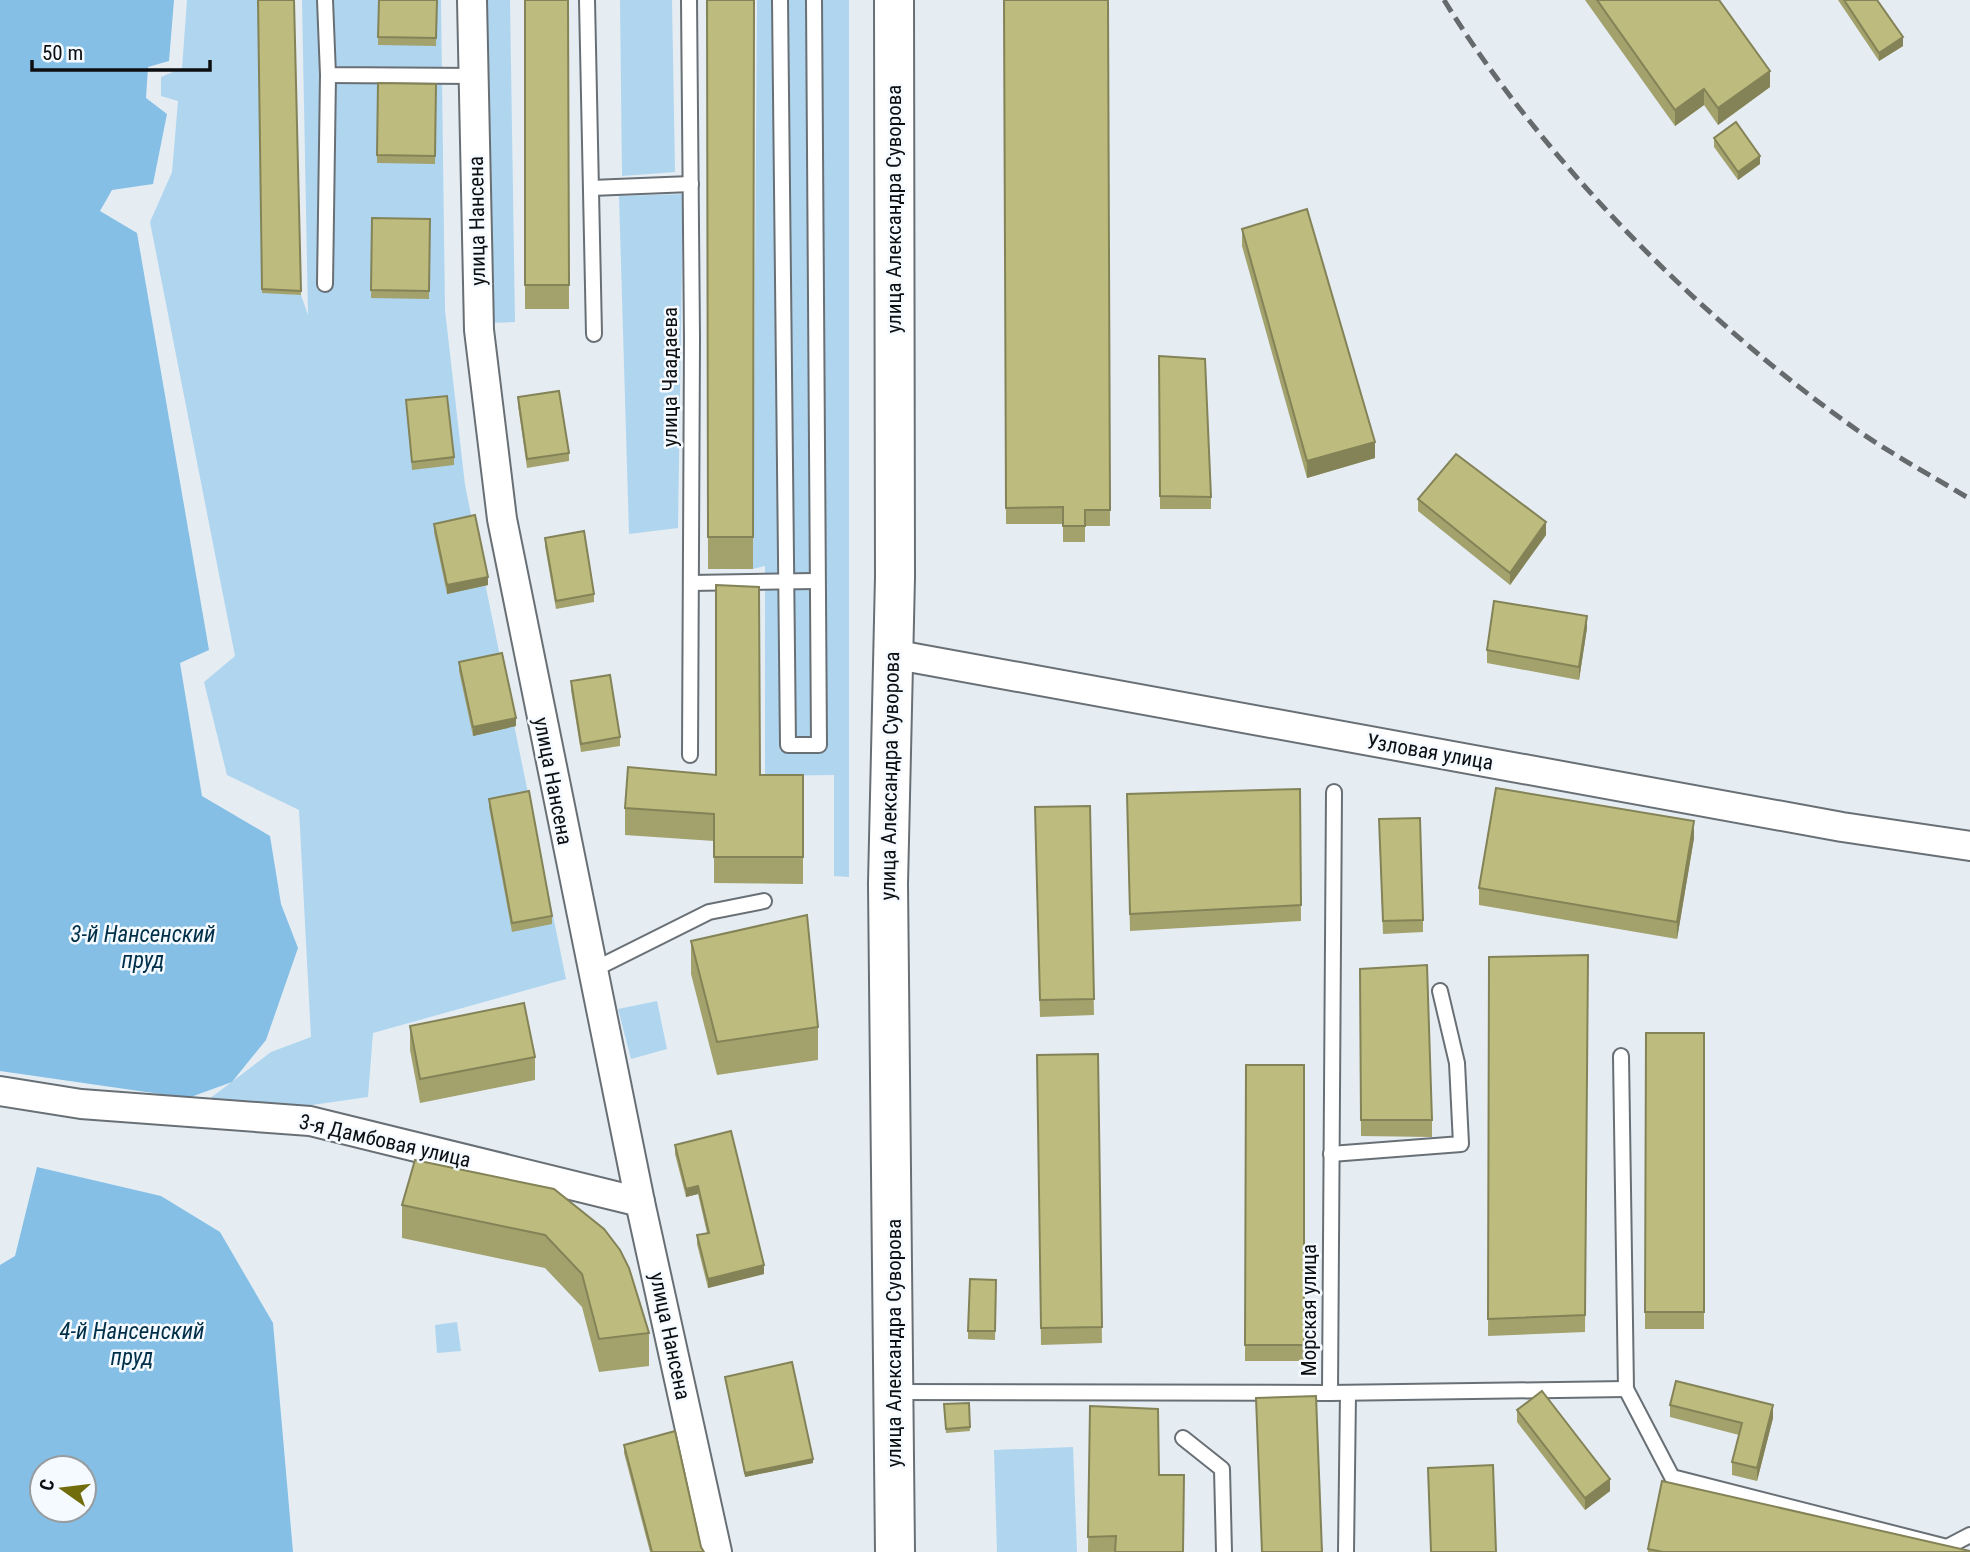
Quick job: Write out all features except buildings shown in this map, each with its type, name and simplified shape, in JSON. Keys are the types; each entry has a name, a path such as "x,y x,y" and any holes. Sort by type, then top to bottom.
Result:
{"main road":[{"name":"улица Александра Суворова","path":"894,0 895,577 888,884 895,1552"}],"street":[{"name":"улица Нансена","path":"472,0 479,330 502,519 640,1202 717,1552"},
{"name":"Узловая улица","path":"892,654 1842,827 1970,846"},
{"name":"3-я Дамбовая улица","path":"0,1091 81,1104 310,1121 640,1202"}],"lane":[{"path":"325,0 328,75 325,284"},
{"path":"587,0 594,334"},
{"name":"улица Чаадаева","path":"689,0 690,755"},
{"path":"780,0 788,745 818,745 815,580 814,0"},
{"path":"328,75 474,76"},
{"path":"591,188 691,184"},
{"path":"691,583 815,580"},
{"name":"Морская улица","path":"894,1392 1330,1393 1334,792"},
{"path":"593,971 709,912 764,901"},
{"path":"1331,1154 1461,1144 1457,1063 1440,991"},
{"path":"1621,1056 1626,1389 1672,1477 1947,1547 1970,1535"},
{"path":"1330,1393 1626,1389"},
{"path":"1346,1552 1348,1392"},
{"path":"1183,1438 1222,1469 1224,1552"}],"shaded area":[{"path":"187,0 258,0 262,292 301,295 308,315 302,0 441,0 445,310 465,485 566,979 373,1033 368,1097 242,1115 188,1115 271,1052 311,1037 299,810 227,775 204,682 235,656 150,222 172,172 178,101 161,96 161,77 182,68"},
{"path":"480,0 510,0 515,322 487,323"},
{"path":"620,0 672,0 675,172 622,176"},
{"path":"757,0 849,0 849,877 834,876 834,775 765,776 765,566 753,569"},
{"path":"683,194 678,528 629,534 619,196"},
{"path":"657,1001 667,1049 631,1059 618,1009"},
{"path":"457,1322 461,1351 437,1353 435,1325"},
{"path":"1073,1447 1077,1552 997,1552 994,1450"}],"water":[{"name":"3-й Нансенский пруд","path":"0,0 174,0 169,61 148,67 146,98 167,114 153,184 112,190 100,211 137,233 209,650 180,663 202,796 270,836 281,904 298,948 266,1040 232,1082 188,1098 0,1071"},
{"name":"4-й Нансенский пруд","path":"37,1167 161,1196 220,1232 273,1323 293,1552 0,1552 0,1265 15,1256"}],"railway":[{"path":"1444,0 1484,60 1577,178 1684,288 1799,387 1857,430 1970,499"}]}
